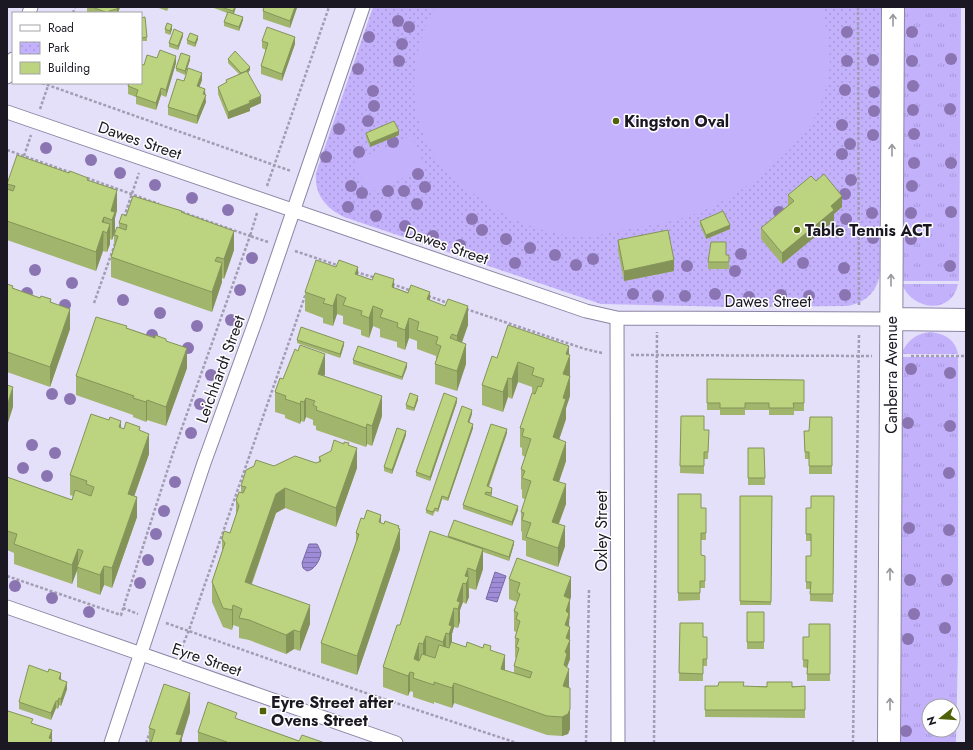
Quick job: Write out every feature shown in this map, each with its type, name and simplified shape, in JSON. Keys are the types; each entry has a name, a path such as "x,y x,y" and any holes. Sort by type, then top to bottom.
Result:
{"highway":[{"name":"Canberra Avenue","path":"889,743 893,7"},
{"path":"891,319 966,320"}],"street":[{"name":"Leichhardt Street","path":"111,743 204,463 363,7"},
{"path":"7,77 12,62"},
{"name":"Dawes Street","path":"7,112 586,311 617,318 891,319"},
{"name":"Oxley Street","path":"617,318 618,743"},
{"name":"Eyre Street","path":"7,607 396,743"}],"path":[{"path":"7,576 121,614 173,453 329,7"},
{"path":"853,743 860,318 858,7"},
{"path":"45,84 305,176"},
{"path":"7,150 74,174"},
{"path":"122,223 144,159"},
{"path":"81,176 161,205"},
{"path":"176,210 250,236"},
{"path":"94,303 117,238"},
{"path":"316,266 318,259"},
{"path":"174,665 189,630 308,288"},
{"path":"654,743 657,318"},
{"path":"586,743 589,589"},
{"path":"123,608 363,692 517,743"},
{"path":"146,743 152,728"}],"green space":[{"path":"373,7 881,7 880,268 878,282 875,288 871,294 861,302 847,306 734,307 601,304 340,215 333,211 323,201 317,188 316,173"},
{"name":"Kingston Oval","path":"435,7 822,7 830,53 828,81 816,115 801,137 762,175 716,205 675,220 606,233 576,236 555,233 518,221 485,202 449,174 430,148 421,129 416,109 414,88 415,67 419,46"},
{"path":"901,7 961,7 959,281 901,281"},
{"path":"412,136 426,168 368,193 354,161"},
{"path":"902,284 958,284 954,294 948,301 940,305 932,306 914,300 907,293"},
{"path":"931,332 941,334 949,338 957,349 958,354 901,354 913,338 921,334"},
{"path":"901,357 958,357 957,698 921,698 921,738 956,738 956,743 901,743 899,687"}],"shaded area":[{"path":"309,544 317,544 321,553 316,565 307,571 303,568 302,563"},
{"path":"495,572 506,576 497,602 486,599"}],"building":[{"path":"92,7 117,7 117,9 105,12"},
{"path":"221,7 235,7 233,11"},
{"path":"264,7 295,7 290,21 263,11"},
{"path":"228,12 243,17 239,27 224,22"},
{"path":"145,17 147,37 142,38 142,18"},
{"path":"167,23 172,25 170,31 165,29"},
{"path":"267,27 295,37 282,74 261,66 268,43 262,41"},
{"path":"174,29 183,33 178,46 169,43"},
{"path":"190,33 198,36 195,43 187,40"},
{"path":"160,50 176,56 166,90 161,88 156,103 136,96 138,90 128,86 129,84 142,84 142,64 144,65 147,55 157,58"},
{"path":"235,51 250,67 246,71 241,73 228,59"},
{"path":"181,53 190,56 185,71 176,68"},
{"path":"188,68 202,73 197,86 205,89 203,94 206,95 197,116 168,107 177,79 184,81"},
{"path":"247,71 261,96 249,101 250,103 228,112 218,87 227,82 226,80"},
{"path":"394,121 399,131 370,143 366,133"},
{"path":"17,155 69,173 70,171 88,178 87,180 117,190 111,211 115,212 112,220 104,217 102,222 110,224 107,233 103,231 96,252 7,221 7,189 13,191 15,186 7,184"},
{"name":"Table Tennis ACT","path":"824,174 842,196 831,206 834,210 782,253 761,228 794,201 788,195 811,176 816,181"},
{"path":"133,196 182,211 181,212 234,231 224,259 217,257 215,261 222,263 212,292 111,257 118,236 114,235 117,227 126,230 127,225 119,223 122,214 126,216"},
{"path":"723,211 730,225 706,235 700,221"},
{"path":"668,230 674,260 624,271 618,240"},
{"path":"711,242 726,242 726,255 729,255 729,262 708,262"},
{"path":"316,260 336,267 339,260 358,267 355,274 372,280 375,273 394,279 392,287 408,293 411,285 430,292 427,299 445,306 448,299 468,306 457,336 452,334 450,338 466,344 457,371 435,364 441,346 436,344 438,337 417,330 419,322 409,318 405,330 397,327 398,323 380,317 383,310 373,306 369,318 361,315 362,311 343,305 346,298 337,294 333,306 323,303 325,299 305,292"},
{"path":"7,284 13,286 12,288 40,298 41,296 51,299 50,302 70,309 50,367 7,352"},
{"path":"96,317 127,326 126,328 155,338 155,335 166,339 166,341 187,348 166,407 147,400 146,402 133,398 134,396 76,376"},
{"path":"508,325 569,346 566,354 570,355 563,374 570,376 563,398 566,399 553,437 566,442 553,480 566,484 552,522 565,526 558,548 526,537 531,523 522,520 524,513 521,512 531,481 522,478 525,471 521,469 531,439 522,436 524,429 520,428 532,393 535,394 538,386 541,387 544,379 532,375 534,368 518,362 512,379 508,378 503,392 482,385 492,356 497,358"},
{"path":"301,327 344,342 340,354 297,340"},
{"path":"300,345 325,354 318,374 382,396 372,426 367,424 366,428 316,410 317,407 313,405 315,401 306,398 304,402 301,401 300,404 285,399 286,396 275,392 280,378 283,379 295,349 298,351"},
{"path":"358,346 407,363 402,377 353,360"},
{"path":"707,379 804,380 804,403 793,403 794,408 769,408 769,403 745,403 745,408 720,408 720,403 707,403"},
{"path":"7,385 13,387 7,406"},
{"path":"410,393 418,396 414,408 406,405"},
{"path":"444,393 457,398 430,477 416,472"},
{"path":"462,406 472,410 468,422 473,424 448,498 442,496 438,509 435,508 433,512 426,510"},
{"path":"91,414 109,420 110,417 121,421 119,427 124,429 126,422 140,427 139,430 149,434 128,494 137,497 112,568 104,566 100,575 77,567 83,551 78,549 72,565 14,544 17,534 7,531 7,477 72,500 75,490 91,496 94,487 86,484 87,481 70,475"},
{"path":"681,416 704,416 704,430 709,430 708,452 704,452 704,466 680,466"},
{"path":"810,417 832,417 832,466 809,466 809,452 805,452 804,431 809,431"},
{"path":"491,424 507,429 487,486 492,488 491,493 486,492 485,494 518,506 512,522 463,505"},
{"path":"397,428 406,431 392,470 384,467"},
{"path":"334,440 344,444 344,442 349,443 348,445 357,448 336,508 285,488 276,494 245,582 310,605 300,632 294,630 286,635 249,620 239,618 242,609 233,605 232,610 223,608 212,582 225,543 222,539 224,531 230,533 239,506 236,500 239,492 243,493 246,487 241,486 246,470 254,466 256,460 274,466 295,456 316,463 321,461 319,457 331,451"},
{"path":"748,448 764,448 765,478 748,478"},
{"path":"678,494 701,494 701,508 706,508 706,533 701,533 701,555 705,556 705,581 700,581 700,593 678,593"},
{"path":"740,496 772,496 771,602 740,601"},
{"path":"811,496 834,496 833,594 810,594 811,582 806,582 806,556 811,556 811,534 806,534 806,508 811,508"},
{"path":"367,510 381,515 379,522 384,524 385,521 399,526 398,528 400,529 357,656 321,643 359,534 356,533 361,518 364,519"},
{"path":"454,520 514,541 509,557 448,536"},
{"path":"430,531 483,549 476,571 468,568 465,576 469,577 466,584 463,583 457,601 460,602 458,609 454,608 449,625 452,626 449,634 446,633 443,642 426,636 423,644 419,643 414,659 419,661 422,654 435,658 439,645 449,648 451,642 466,647 467,642 483,648 484,644 491,646 490,650 505,655 501,669 530,678 532,672 514,666 519,648 516,647 519,639 515,638 520,621 516,619 518,613 514,611 520,594 517,592 520,583 509,579 517,558 571,577 564,596 570,599 566,611 569,614 565,625 570,627 566,638 570,640 565,652 567,654 564,665 569,669 563,686 570,688 570,709 568,714 562,717 547,716 454,683 452,688 434,682 434,685 413,678 414,673 410,672 408,676 383,667 397,625 400,625"},
{"path":"747,612 764,612 764,642 747,642"},
{"path":"680,623 703,623 703,637 707,637 707,659 703,659 703,674 679,673"},
{"path":"809,624 830,624 830,674 807,674 808,660 803,660 803,637 809,637"},
{"path":"29,665 48,672 49,669 61,673 59,679 67,682 61,699 59,698 58,701 56,701 51,713 19,702"},
{"path":"719,682 744,682 743,686 767,687 767,682 792,682 792,687 805,686 805,710 705,710 705,686 718,686"},
{"path":"164,684 190,693 176,734 182,735 179,743 151,743 155,730 149,728"},
{"path":"208,702 237,713 235,718 299,741 302,735 325,743 226,743 227,742 198,732"},
{"path":"8,711 33,719 31,723 52,730 49,738 52,739 50,743 7,743"}],"place":[{"name":"Kingston Oval","path":"616,121"},
{"name":"Table Tennis ACT","path":"797,230"},
{"name":"Eyre Street after Ovens Street","path":"263,711"}]}
